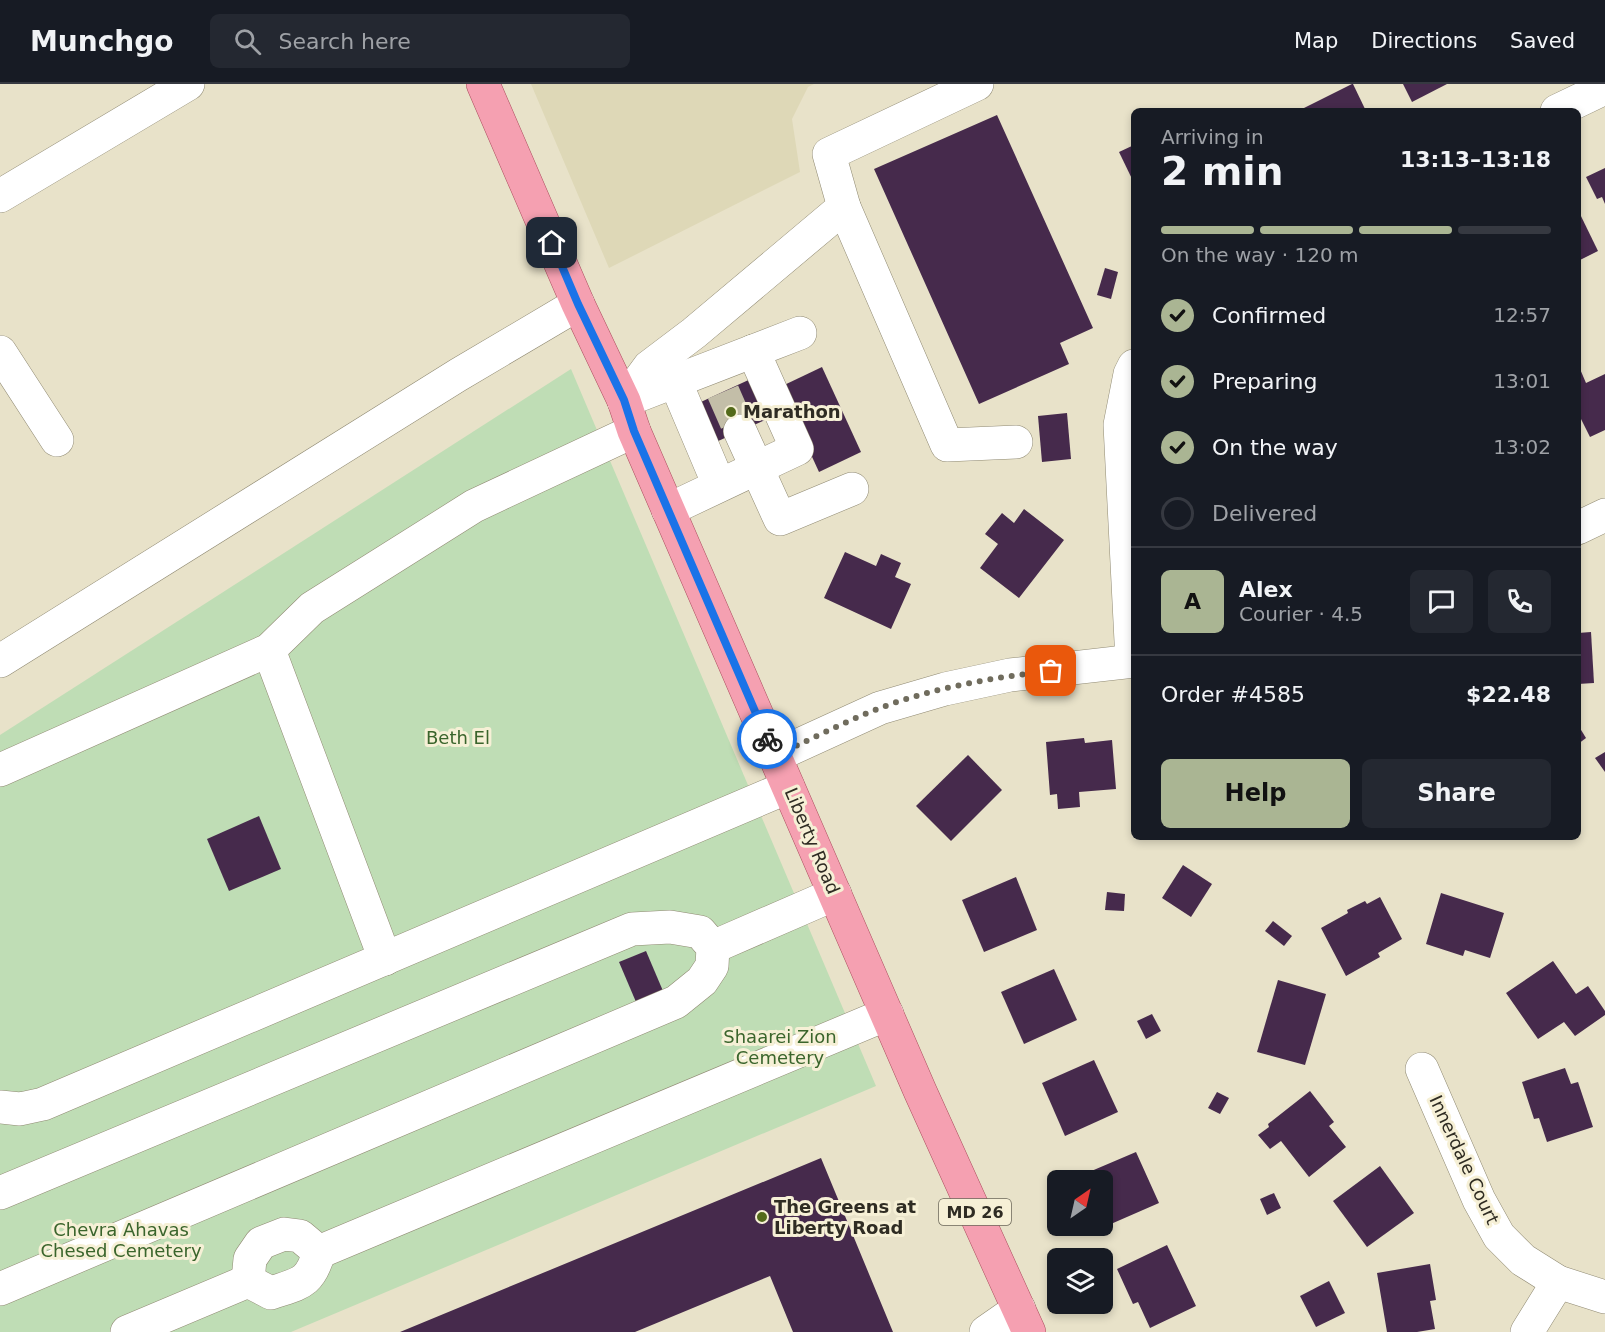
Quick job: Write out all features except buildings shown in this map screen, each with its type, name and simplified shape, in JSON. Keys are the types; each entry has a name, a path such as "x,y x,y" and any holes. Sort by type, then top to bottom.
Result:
{"main road":[{"name":"Liberty Road","path":"483,84 578,304 624,400 634,431 668,510 887,1014 1024,1321"}],"street":[{"path":"0,196 188,84"},
{"path":"977,84 829,154 844,207 947,445 1016,442"},
{"path":"1563,108 1605,88"},
{"path":"624,400 649,367 694,333 844,207"},
{"path":"0,661 458,375 578,304"},
{"path":"694,333 717,379"},
{"path":"624,400 675,381 717,379 753,351 800,333"},
{"path":"668,510 797,449 753,351"},
{"path":"0,352 57,440"},
{"path":"1131,372 1120,425 1131,625"},
{"path":"675,381 719,485"},
{"path":"0,770 269,650 312,608 474,506 634,431"},
{"path":"740,431 780,519 852,489"},
{"path":"1581,527 1605,515"},
{"path":"269,650 385,959"},
{"path":"775,756 880,708 945,689 1010,675 1131,661"},
{"path":"0,1107 20,1109 43,1104 789,787"},
{"path":"713,947 835,894"},
{"path":"0,1193 632,929 670,927 700,932 713,947 712,966 702,981 676,1002 0,1289"},
{"path":"248,1281 271,1293 304,1281 314,1268 319,1252 887,1014"},
{"name":"Innerdale Court","path":"1422,1069 1479,1200 1499,1236 1523,1260 1558,1282 1605,1297"},
{"path":"248,1281 250,1260 261,1243 284,1234 300,1236 319,1252"},
{"path":"127,1332 248,1281"},
{"path":"1527,1332 1558,1282"},
{"path":"986,1332 1024,1321"}],"shaded area":[{"path":"531,84 814,84 808,87 792,119 800,172 609,268"}],"green space":[{"name":"Beth El","path":"571,369 876,1086 291,1332 0,1332 0,735"}],"tunnel":[{"path":"723,392 740,431"}],"way so far":[{"path":"767,739 775,756 880,708 945,689 1010,675 1051,671"}],"place":[{"name":"Marathon","path":"731,412"},
{"name":"The Greens at Liberty Road","path":"762,1217"}],"route":[{"path":"552,243 624,400 634,431 767,739"}],"park label":[{"name":"Shaarei Zion Cemetery","path":"780,1047"},
{"name":"Chevra Ahavas Chesed Cemetery","path":"121,1240"}]}
